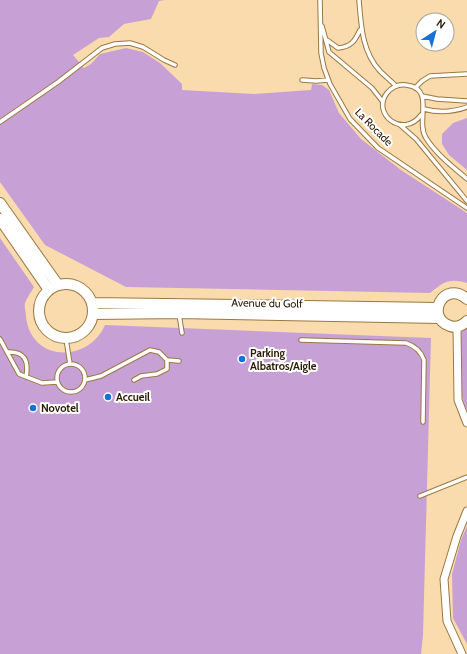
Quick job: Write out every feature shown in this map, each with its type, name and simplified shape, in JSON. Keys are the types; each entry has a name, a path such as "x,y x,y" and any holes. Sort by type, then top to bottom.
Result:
{"street":[{"path":"0,203 58,285"},
{"path":"0,219 49,290"},
{"path":"58,285 75,285 86,292 92,303 94,314 92,322 81,335 66,339 56,337 48,332 42,324 39,315 39,306 42,297 49,290 58,285"},
{"path":"438,313 439,302 452,293 457,293 467,299"},
{"name":"Avenue du Golf","path":"92,303 438,313"},
{"name":"Avenue du Golf","path":"94,314 438,313"},
{"name":"Avenue du Golf","path":"438,313 444,323 451,327 457,327"},
{"path":"467,322 457,327 458,400 467,423"},
{"path":"462,654 447,621 444,579 457,536 467,511"}],"lane":[{"name":"La Rocade","path":"320,0 321,53 328,80 350,119 378,148 467,208"},
{"path":"359,0 361,29 367,51 378,70 396,86"},
{"name":"La Rocade","path":"321,23 330,52 372,88 383,102"},
{"path":"326,39 338,48 346,48 352,44 361,29"},
{"path":"0,122 58,82 102,48 114,44 130,43 143,47 175,65"},
{"path":"415,88 430,76 467,74"},
{"path":"302,80 328,80"},
{"path":"409,85 415,88 422,96 424,102 424,109 421,116 412,124 400,126 394,124 389,120 383,108 383,102 388,92 396,86 409,85"},
{"path":"422,96 437,99 467,101"},
{"path":"424,109 434,112 467,107"},
{"path":"421,116 422,130 426,138 444,159 467,179"},
{"name":"La Rocade","path":"400,126 416,139 467,201"},
{"path":"179,313 182,333"},
{"path":"0,339 18,374 42,383 57,382"},
{"path":"66,339 70,364"},
{"path":"301,340 406,343 418,349 424,360 423,422"},
{"path":"85,380 101,376 150,350 159,352 167,360 179,361"},
{"path":"7,352 14,352 22,355 26,359 28,367 26,377"},
{"path":"134,380 141,376 157,374 167,370 167,360"},
{"path":"70,364 78,366 84,372 85,380 82,387 76,392 68,393 61,389 57,382 57,374 62,367 70,364"},
{"path":"420,496 467,477"}],"shaded area":[{"path":"0,0 165,0 159,1 151,19 124,24 109,37 99,38 73,55 84,68 91,64 100,54 126,48 143,52 160,63 182,84 182,90 254,94 311,90 312,84 322,85 329,90 339,113 361,139 401,170 467,213 467,283 456,281 447,282 430,293 126,287 45,245 0,182"},
{"path":"467,118 467,170 449,155 442,144 442,134 453,123"},
{"path":"0,238 34,287 25,303 26,316 30,331 38,342 48,349 61,352 74,351 86,347 97,338 105,325 431,338 423,635 421,654 0,654"},
{"path":"467,328 466,409 460,390 460,333"},
{"path":"467,526 467,644 453,618 452,574 461,540"}],"place":[{"name":"Parking Albatros/Aigle","path":"242,359"},
{"name":"Accueil","path":"108,397"},
{"name":"Novotel","path":"33,408"}]}
